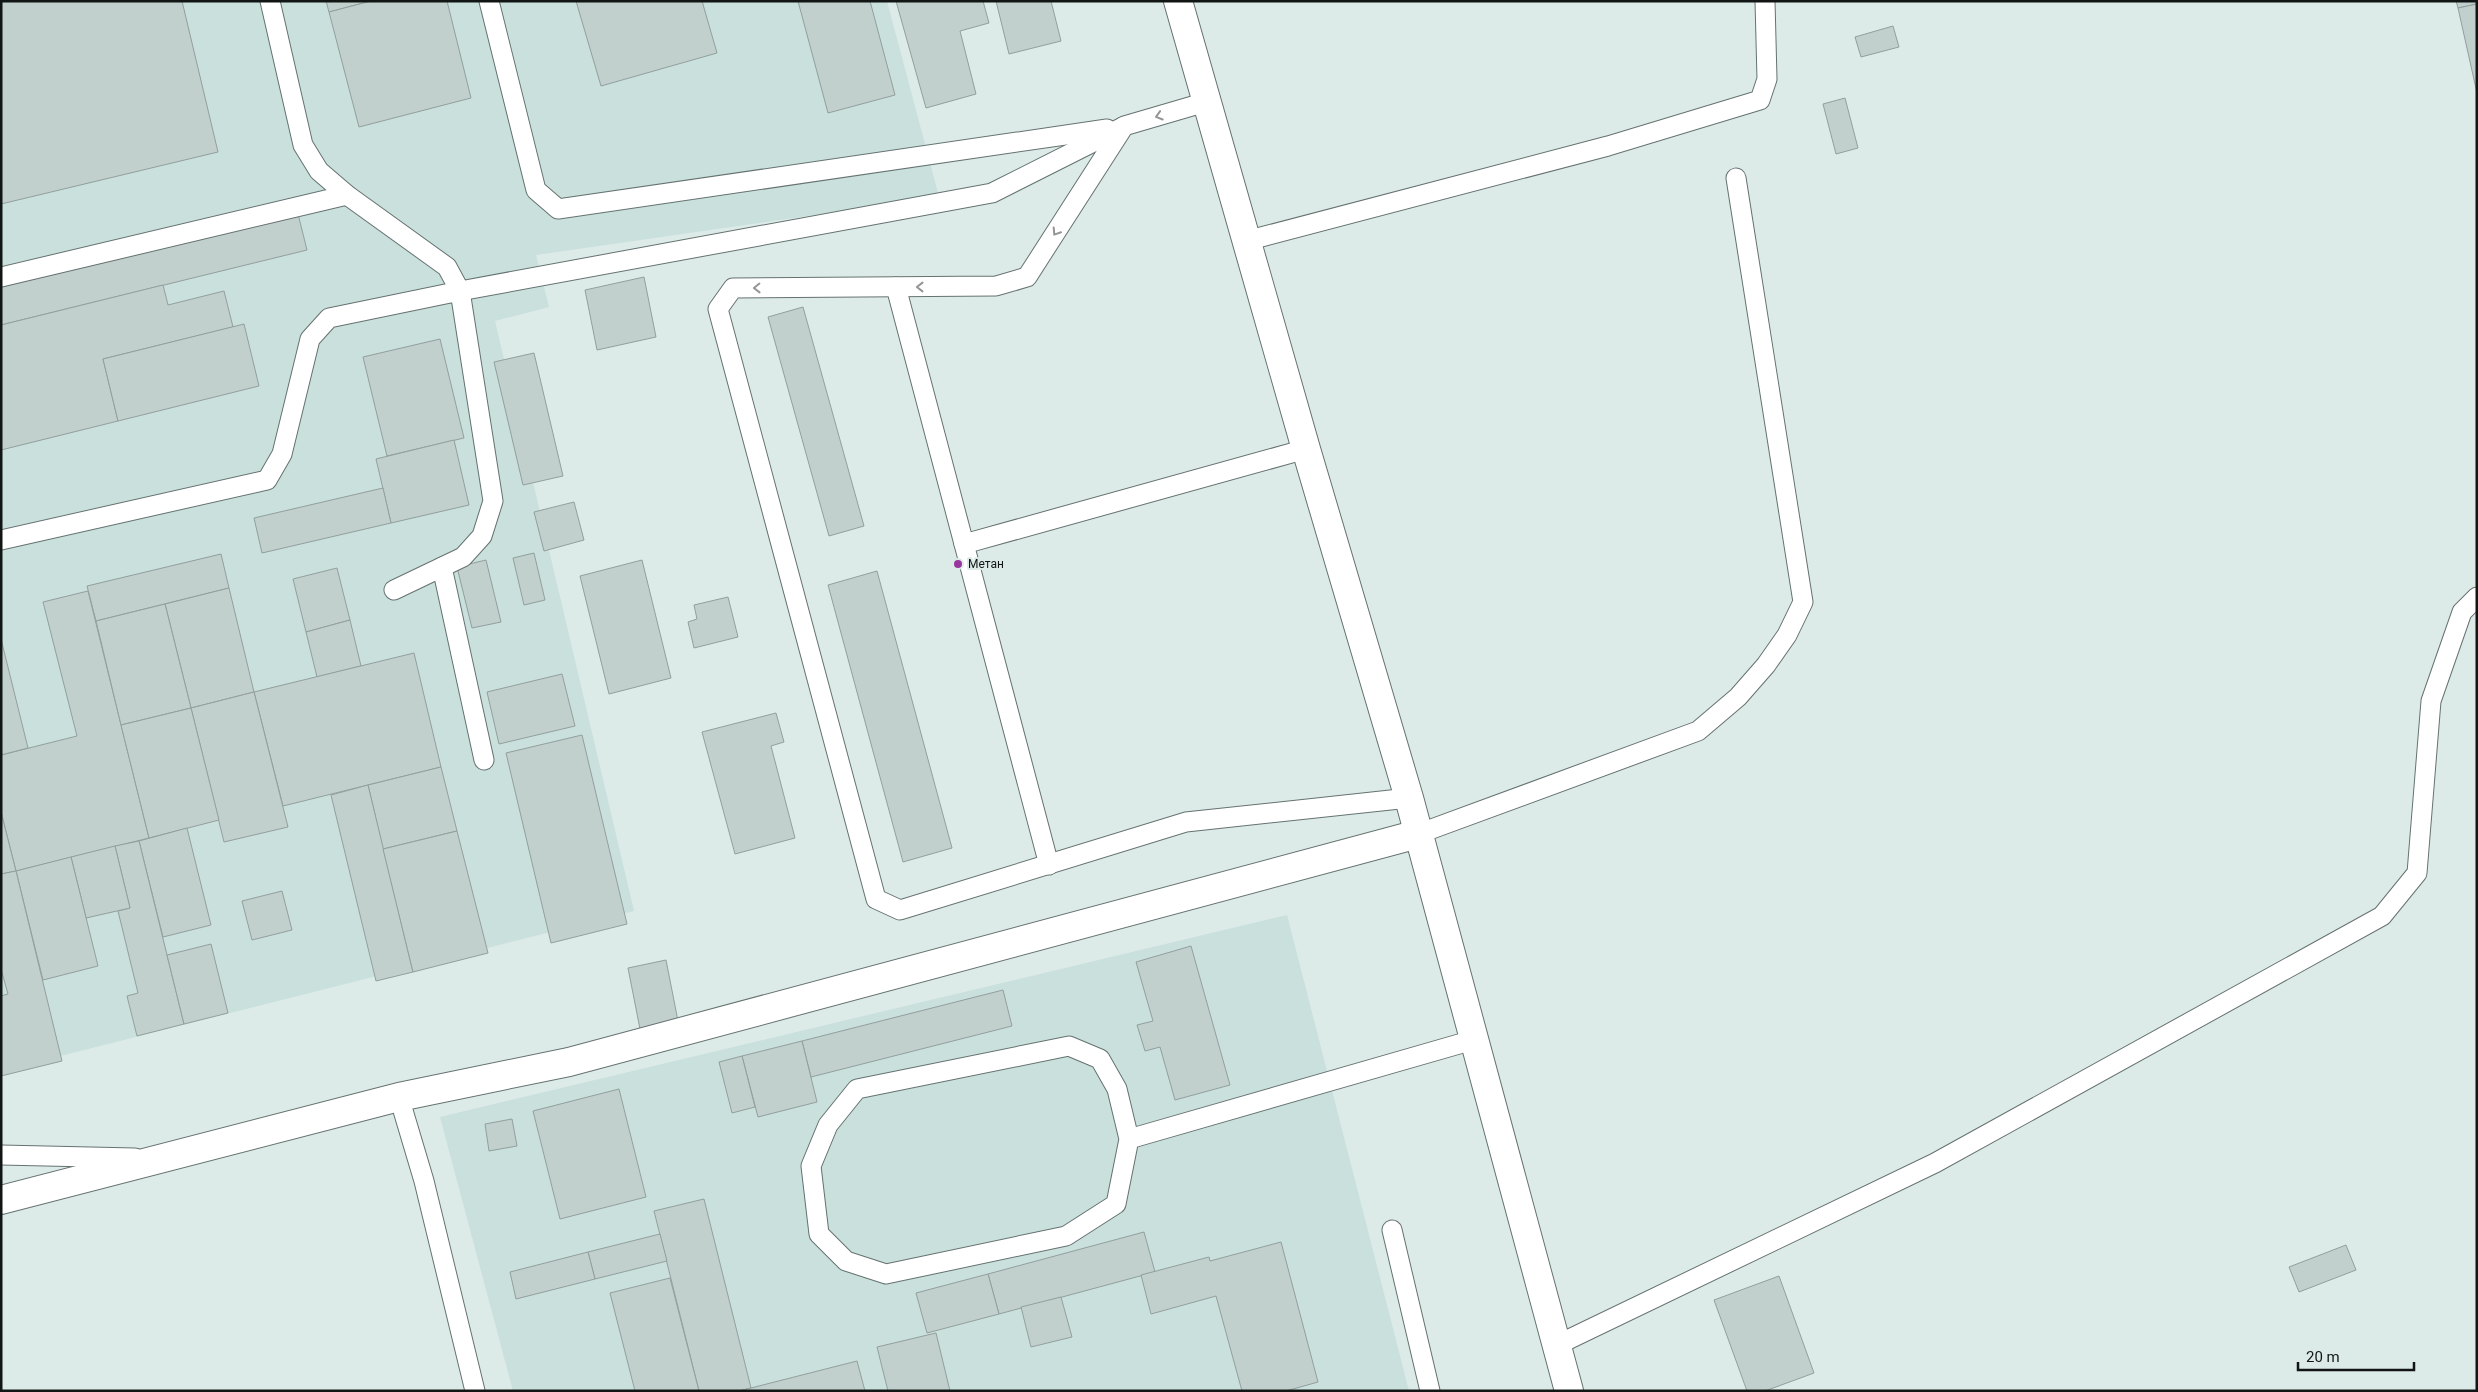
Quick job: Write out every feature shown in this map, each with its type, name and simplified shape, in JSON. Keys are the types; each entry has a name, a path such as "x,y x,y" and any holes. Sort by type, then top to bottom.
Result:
{"main road":[{"path":"1178,1 1306,449 1409,798 1569,1391"},
{"path":"1,1200 399,1097 569,1062 1418,834"}],"lane":[{"path":"270,1 302,146 319,171 347,195 446,267 460,291 493,501 482,536 462,557 394,590"},
{"path":"489,1 536,190 558,210 1124,126 1206,102"},
{"path":"1246,240 1608,146 1760,100 1767,79 1764,1"},
{"path":"1124,126 1027,277 996,286 733,288 718,309 876,899 900,910 1186,822 1409,798"},
{"path":"1,540 267,480 282,454 310,339 329,318 460,291 992,193 1124,126"},
{"path":"1418,834 1698,731 1738,697 1766,665 1787,635 1803,602 1736,178"},
{"path":"1,277 347,195"},
{"path":"896,287 1049,865"},
{"path":"964,544 1306,449"},
{"path":"442,567 484,760"},
{"path":"1557,1345 1935,1163 2382,916 2417,873 2431,701 2462,612 2477,597"},
{"path":"1129,1139 1474,1040"},
{"path":"1069,1046 1100,1059 1118,1089 1129,1139 1116,1204 1066,1236 886,1274 846,1261 819,1234 811,1166 828,1125 857,1089 1069,1046"},
{"path":"399,1097 424,1181 475,1391"},
{"path":"1,1155 159,1159"},
{"path":"1392,1230 1430,1391"}],"shaded area":[{"path":"1,1 887,1 939,197 536,255 549,307 495,321 634,911 1,1071"},
{"path":"1287,915 1409,1391 513,1391 440,1117"}],"building":[{"path":"1,1 182,1 218,152 1,204"},
{"path":"326,1 371,1 329,12"},
{"path":"371,1 447,1 471,98 359,127 329,12"},
{"path":"576,1 702,1 717,53 601,86"},
{"path":"798,1 870,1 895,95 828,113"},
{"path":"896,1 983,1 989,23 960,31 976,94 926,108"},
{"path":"996,1 1051,1 1061,41 1009,54"},
{"path":"2456,1 2477,1 2477,4 2458,8"},
{"path":"2477,4 2477,93 2458,8"},
{"path":"1893,26 1899,47 1861,57 1855,37"},
{"path":"1845,98 1858,148 1836,154 1823,104"},
{"path":"298,214 307,250 1,325 1,287"},
{"path":"644,277 656,337 597,350 585,290"},
{"path":"163,285 168,305 224,291 233,327 103,359 118,421 1,450 1,325"},
{"path":"803,307 864,526 829,536 768,317"},
{"path":"244,324 259,386 118,421 103,359"},
{"path":"440,339 464,438 387,456 363,357"},
{"path":"534,353 563,476 523,485 494,362"},
{"path":"454,440 469,505 391,523 376,459"},
{"path":"383,488 391,523 262,553 254,518"},
{"path":"574,502 584,540 544,551 534,512"},
{"path":"534,553 545,600 524,605 513,558"},
{"path":"221,554 229,588 96,621 87,586"},
{"path":"486,560 501,622 472,628 457,567"},
{"path":"642,560 671,678 609,694 580,576"},
{"path":"337,568 350,620 306,632 293,579"},
{"path":"877,571 952,848 903,862 828,585"},
{"path":"229,588 254,692 191,708 165,604"},
{"path":"88,591 149,838 16,871 1,812 1,755 77,736 43,602"},
{"path":"728,597 738,637 694,648 688,622 697,619 694,605"},
{"path":"165,604 191,708 121,725 96,621"},
{"path":"350,620 361,666 317,677 306,632"},
{"path":"1,639 28,748 1,755"},
{"path":"414,653 441,767 283,806 254,692"},
{"path":"562,674 575,726 499,744 487,692"},
{"path":"254,692 288,827 224,842 191,708"},
{"path":"191,708 219,820 149,838 121,725"},
{"path":"776,713 784,742 771,746 795,838 735,854 702,732"},
{"path":"582,735 627,924 551,943 506,753"},
{"path":"441,767 457,831 383,849 368,785"},
{"path":"368,785 413,972 376,981 331,795"},
{"path":"1,812 16,871 1,874"},
{"path":"187,828 211,925 163,937 139,841"},
{"path":"457,831 488,953 413,972 383,849"},
{"path":"139,841 184,1024 137,1036 127,996 138,993 118,911 130,908 115,846"},
{"path":"115,846 130,908 86,918 71,857"},
{"path":"71,857 98,966 43,980 16,871"},
{"path":"16,871 62,1061 1,1076 1,996 8,994 1,969 1,874"},
{"path":"282,891 292,930 252,940 242,901"},
{"path":"211,944 228,1013 184,1024 167,955"},
{"path":"1191,946 1230,1085 1175,1100 1160,1047 1145,1051 1137,1025 1153,1021 1136,962"},
{"path":"666,960 678,1021 640,1029 628,968"},
{"path":"1003,990 1012,1026 811,1077 802,1041"},
{"path":"802,1041 817,1102 758,1117 742,1056"},
{"path":"742,1056 755,1107 732,1113 719,1062"},
{"path":"619,1089 646,1197 560,1219 533,1111"},
{"path":"512,1119 517,1146 489,1151 485,1124"},
{"path":"704,1199 751,1388 739,1391 699,1391 654,1211"},
{"path":"1144,1232 1155,1272 999,1314 988,1274"},
{"path":"660,1234 667,1261 595,1279 588,1252"},
{"path":"1281,1242 1318,1382 1286,1391 1242,1391 1216,1296 1151,1314 1141,1275 1209,1257 1210,1261"},
{"path":"2346,1245 2356,1270 2299,1292 2289,1267"},
{"path":"588,1252 595,1279 516,1299 510,1272"},
{"path":"988,1274 999,1314 927,1333 916,1293"},
{"path":"1779,1276 1814,1373 1765,1391 1747,1391 1714,1300"},
{"path":"670,1278 699,1391 635,1391 610,1293"},
{"path":"1061,1297 1072,1337 1031,1347 1021,1307"},
{"path":"936,1333 950,1391 888,1391 877,1347"},
{"path":"857,1361 865,1391 739,1391 751,1388"}],"place":[{"name":"Метан","path":"958,564"}]}
